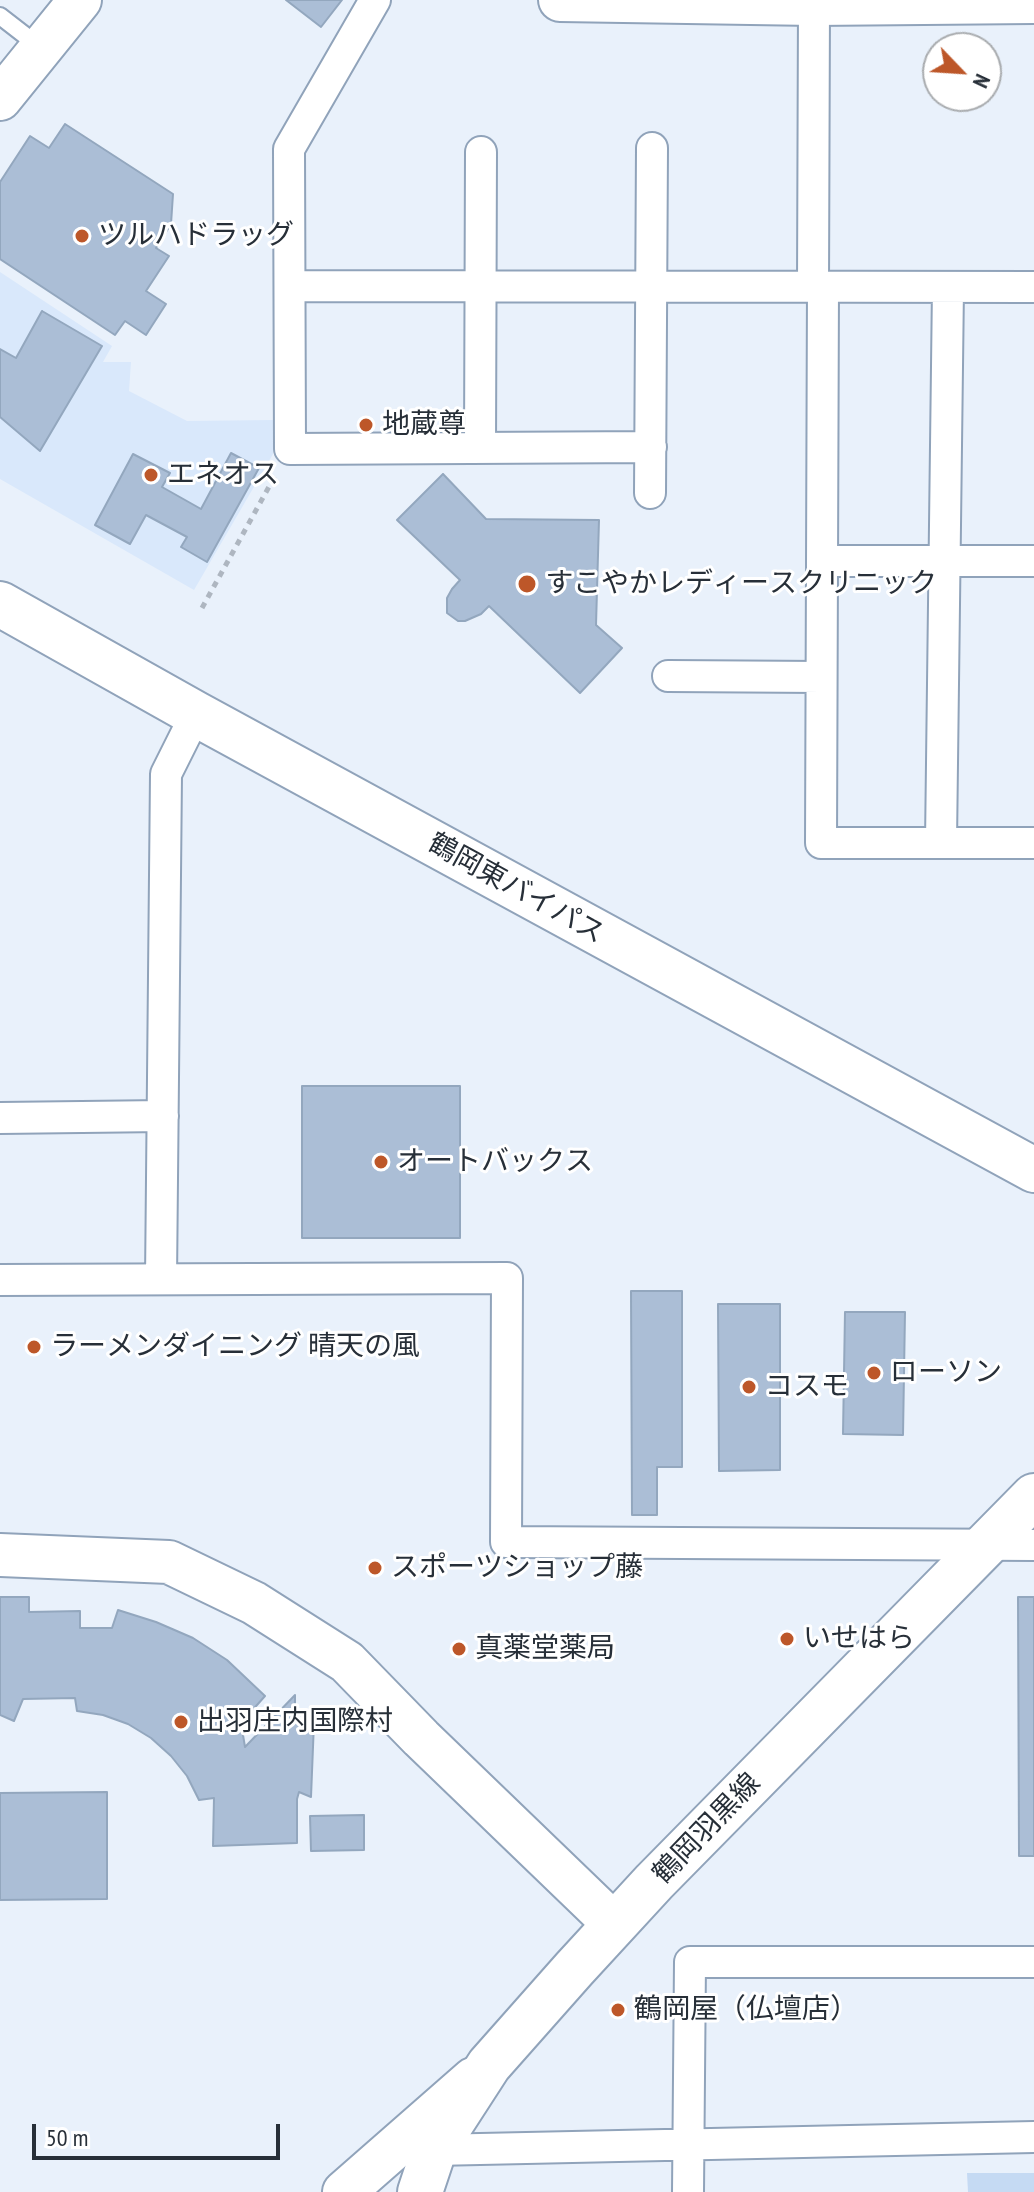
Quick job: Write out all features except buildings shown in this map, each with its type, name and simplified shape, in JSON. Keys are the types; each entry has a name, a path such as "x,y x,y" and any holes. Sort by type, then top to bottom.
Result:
{"main road":[{"name":"鶴岡東バイパス","path":"0,604 1034,1170"},
{"name":"鶴岡羽黒線","path":"420,2192 434,2150 489,2065 614,1924 1034,1496"}],"street":[{"path":"0,99 80,0"},
{"path":"375,0 289,149 290,449 651,447"},
{"path":"560,0 814,4 1025,1"},
{"path":"814,4 822,561 821,843 1034,843"},
{"path":"650,493 652,148"},
{"path":"480,448 481,152"},
{"path":"290,286 1034,287"},
{"path":"941,842 948,287"},
{"path":"822,561 1034,561"},
{"path":"668,676 821,677"},
{"path":"161,1279 166,774 196,714"},
{"path":"0,1118 163,1116"},
{"path":"0,1280 507,1278 506,1542 1034,1545"},
{"path":"0,1555 169,1562 254,1603 347,1662 421,1738 614,1924"},
{"path":"688,2192 690,1962 1034,1962"},
{"path":"344,2192 489,2065"},
{"path":"434,2150 1034,2137"}],"lane":[{"path":"0,16 40,47"}],"path":[{"path":"202,608 290,449"}],"shaded area":[{"path":"0,272 112,346 103,362 131,362 129,391 187,421 273,420 273,454 194,590 0,479"},
{"path":"967,2173 1034,2173 1034,2192 968,2192"}],"place":[{"name":"ツルハドラッグ","path":"82,236"},
{"name":"地蔵尊","path":"366,425"},
{"name":"エネオス","path":"151,475"},
{"name":"すこやかレディースクリニック","path":"527,584"},
{"name":"オートバックス","path":"381,1162"},
{"name":"ラーメンダイニング 晴天の風","path":"34,1347"},
{"name":"ローソン","path":"874,1373"},
{"name":"コスモ","path":"749,1387"},
{"name":"スポーツショップ藤","path":"375,1568"},
{"name":"いせはら","path":"787,1639"},
{"name":"真薬堂薬局","path":"459,1649"},
{"name":"出羽庄内国際村","path":"181,1722"},
{"name":"鶴岡屋（仏壇店）","path":"618,2010"}]}
